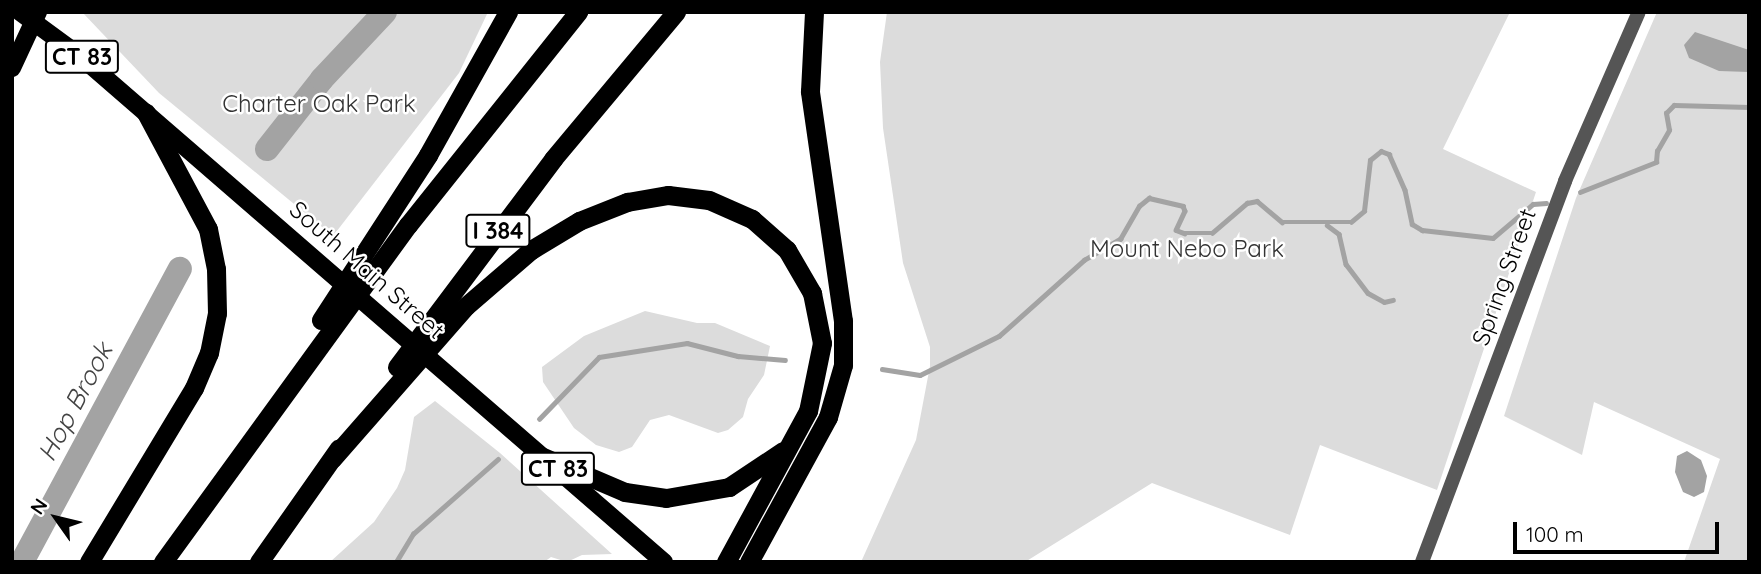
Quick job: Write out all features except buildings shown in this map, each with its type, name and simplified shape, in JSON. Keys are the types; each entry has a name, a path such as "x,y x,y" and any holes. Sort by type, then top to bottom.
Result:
{"highway":[{"path":"261,424 304,345 450,120 508,12"},
{"path":"163,562 261,424 416,215 579,12"},
{"name":"I 384","path":"259,562 509,215 676,12"},
{"path":"749,562 828,417 843,365 843,321 810,92 814,12"},
{"path":"89,562 194,388 209,353 216,320 218,283 208,229 146,113"},
{"path":"332,459 378,412 458,314 516,260 593,214 659,196 709,200 743,214 779,241 801,270 816,306 822,350 814,394 799,431 726,562"},
{"path":"543,457 625,492 681,498 713,493 745,480 777,456 799,431"}],"main road":[{"path":"12,68 30,15"},
{"name":"South Main Street","path":"30,15 318,260 664,562"}],"street":[{"name":"Spring Street","path":"1422,562 1564,181 1639,12"}],"green space":[{"name":"Charter Oak Park","path":"82,12 488,12 459,73 333,236 159,93"},
{"name":"Mount Nebo Park","path":"887,12 1510,12 1443,149 1536,192 1437,490 1320,445 1290,535 1152,483 1025,562 861,562 916,440 930,366 930,347 903,263 883,128 880,62"},
{"path":"1657,12 1749,12 1749,562 1684,562 1720,459 1594,402 1582,455 1504,416 1576,198"},
{"path":"645,311 697,323 715,323 770,346 764,375 748,399 743,417 728,430 718,433 669,415 650,420 632,447 619,452 596,445 574,428 543,382 542,367 584,336"},
{"path":"435,401 500,453 612,554 582,555 567,562 551,557 544,562 330,562 374,522 397,488 405,470 414,417"}],"shaded area":[{"path":"1695,32 1749,50 1749,72 1719,71 1689,58 1684,45"},
{"path":"1687,451 1701,460 1707,476 1704,492 1694,497 1683,492 1675,472 1677,456"}],"waterway":[{"name":"Hop Brook","path":"267,149 322,79 385,12"},
{"path":"1580,192 1656,162 1657,151 1669,130 1666,113 1674,105 1749,107"},
{"path":"882,369 920,375 999,336 1084,260 1120,239 1139,206 1149,198 1183,206 1185,211 1176,230 1184,233 1212,233 1247,203 1257,201 1282,222 1351,222 1364,211 1370,160 1381,151 1389,154 1405,190 1412,224 1422,230 1493,238 1533,204 1546,203"},
{"path":"1327,225 1339,234 1346,264 1368,293 1384,302 1393,300"},
{"name":"Hop Brook","path":"22,562 180,269"},
{"path":"539,419 599,357 687,343 738,356 785,360"},
{"path":"396,562 413,534 498,459"}]}
